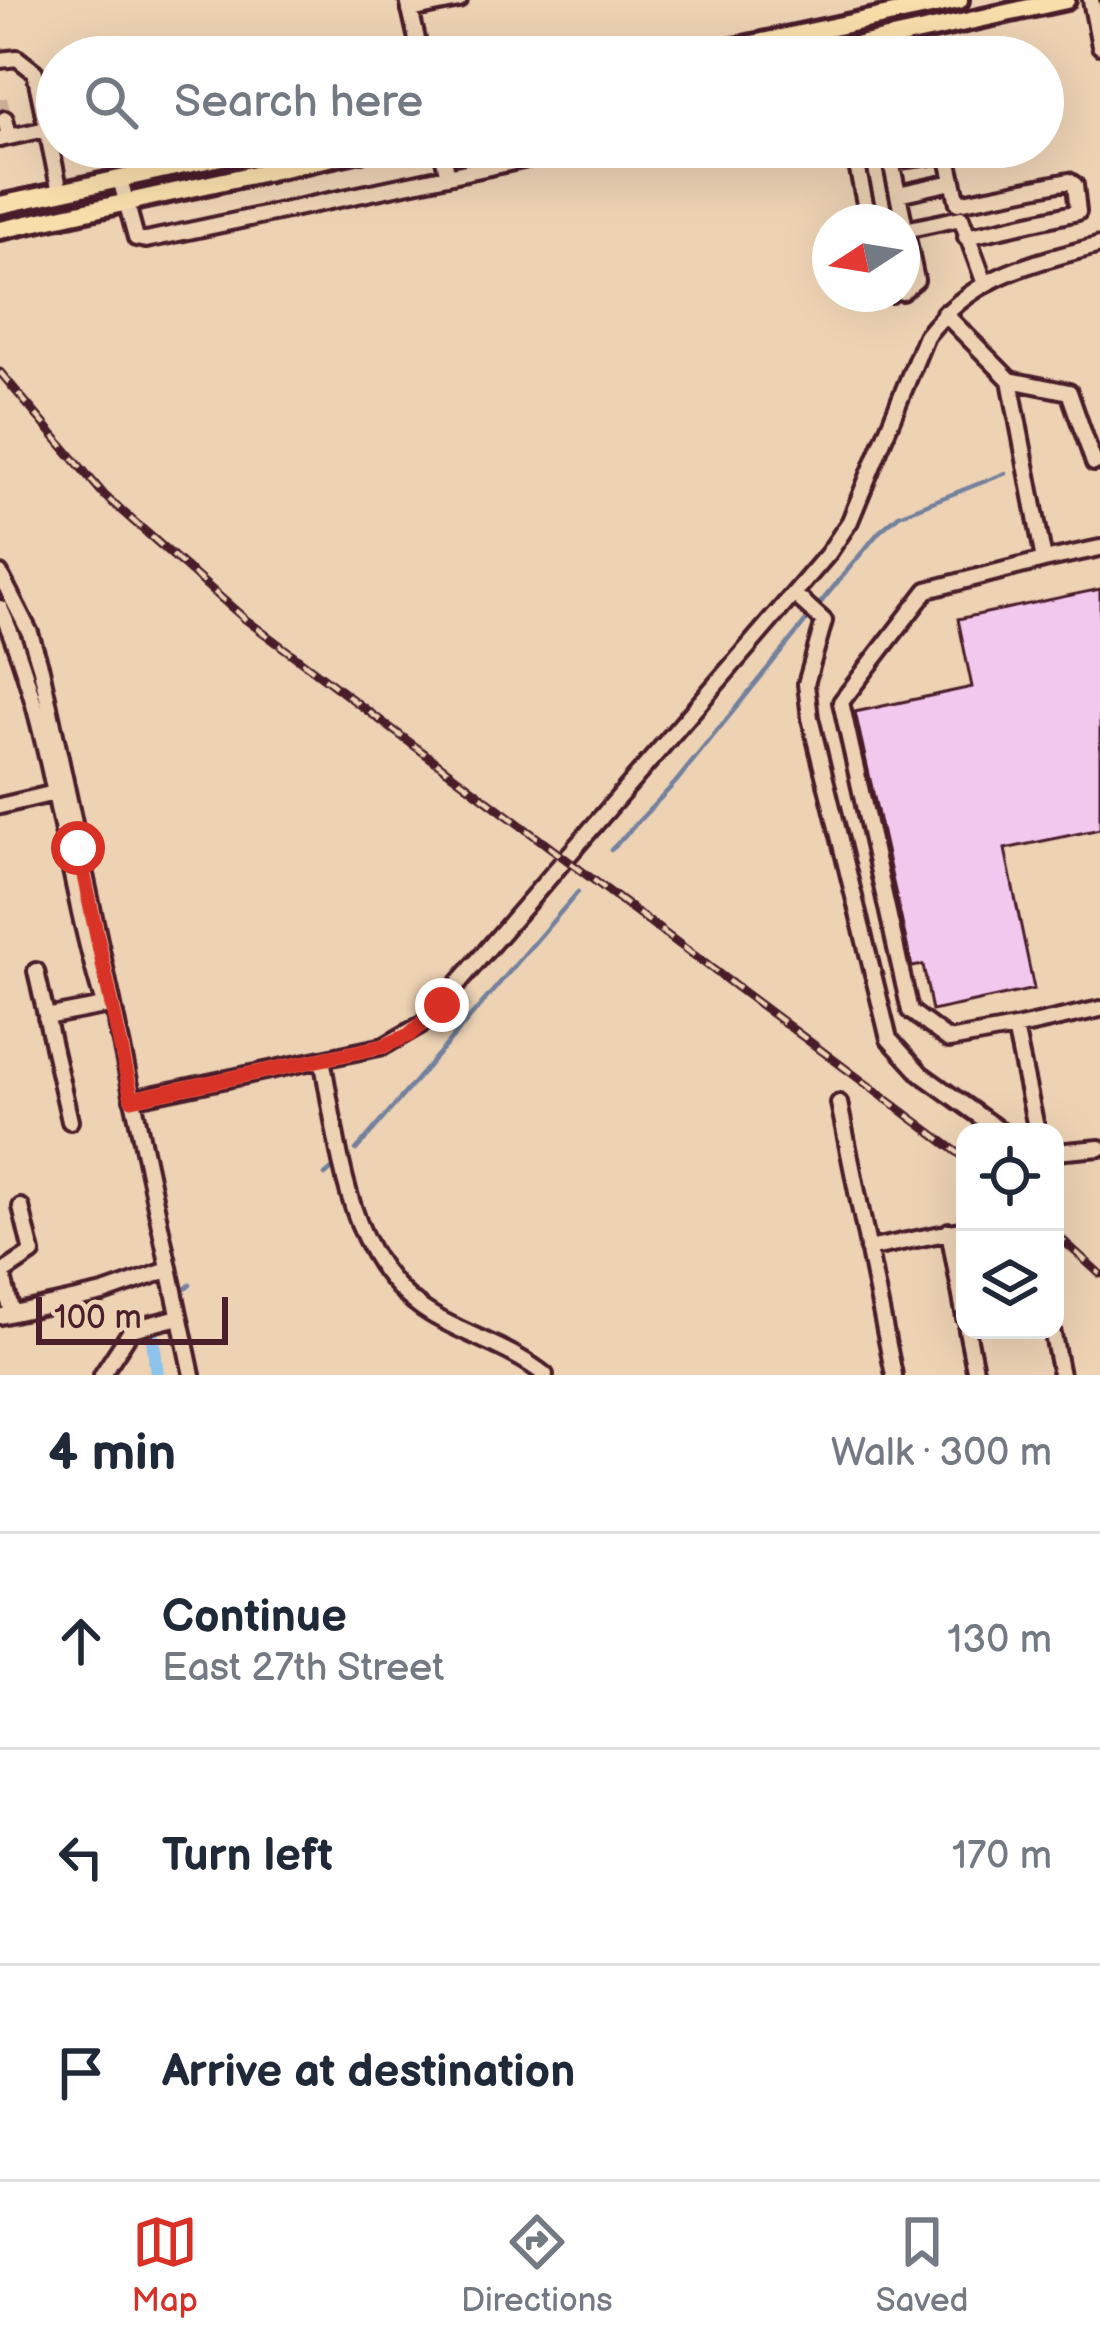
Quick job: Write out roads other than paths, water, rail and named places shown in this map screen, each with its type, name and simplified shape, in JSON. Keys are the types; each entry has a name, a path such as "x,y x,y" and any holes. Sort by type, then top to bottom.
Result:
{"main road":[{"path":"790,36 959,0"},
{"path":"929,36 1066,0"},
{"path":"1,201 171,168"},
{"path":"0,230 284,168"}],"street":[{"path":"416,36 409,5 459,0"},
{"path":"1091,0 1100,46"},
{"path":"0,60 17,58 36,77"},
{"path":"4,119 4,138 36,131"},
{"path":"55,168 60,192"},
{"path":"446,168 448,176"},
{"path":"120,179 136,238 146,240 486,168"},
{"path":"857,168 865,204"},
{"path":"893,168 900,204"},
{"path":"950,168 966,237 984,281"},
{"path":"920,225 1070,181 1081,207 966,237"},
{"path":"898,194 953,182"},
{"path":"132,1099 384,1046 424,1023 794,594 850,521 911,368 944,313 984,281 1100,245"},
{"path":"944,313 1010,380 1044,560"},
{"path":"1010,380 1069,392 1094,463"},
{"path":"1100,548 927,590 841,702 910,1011 949,1040 1100,1009"},
{"path":"0,574 30,633 78,921 127,1077"},
{"path":"794,594 815,612 825,631 806,684 810,718 889,1039 954,1101 988,1123"},
{"path":"0,608 58,792 192,1375"},
{"path":"0,806 58,792"},
{"path":"36,970 70,1121"},
{"path":"46,1017 104,1006"},
{"path":"1015,1028 1035,1123"},
{"path":"322,1059 357,1222 386,1274 429,1313 503,1347 545,1375"},
{"path":"838,1103 894,1375"},
{"path":"1064,1151 1100,1148"},
{"path":"21,1207 32,1253 1,1273 6,1315 103,1293 168,1270"},
{"path":"868,1249 956,1230"},
{"path":"102,1375 132,1329 179,1317"},
{"path":"969,1339 976,1375"},
{"path":"1054,1339 1060,1375"}],"waterway":[{"path":"817,607 879,532 899,515 1006,473"},
{"path":"611,850 675,783 810,616"},
{"path":"356,1150 578,892"},
{"path":"325,1175 333,1168"},
{"path":"184,1290 190,1285"},
{"path":"153,1339 157,1375"}],"tunnel":[{"path":"0,99 5,119"}],"railway":[{"path":"0,372 105,496 245,619 956,1151"},
{"path":"1064,1241 1100,1274"}]}
